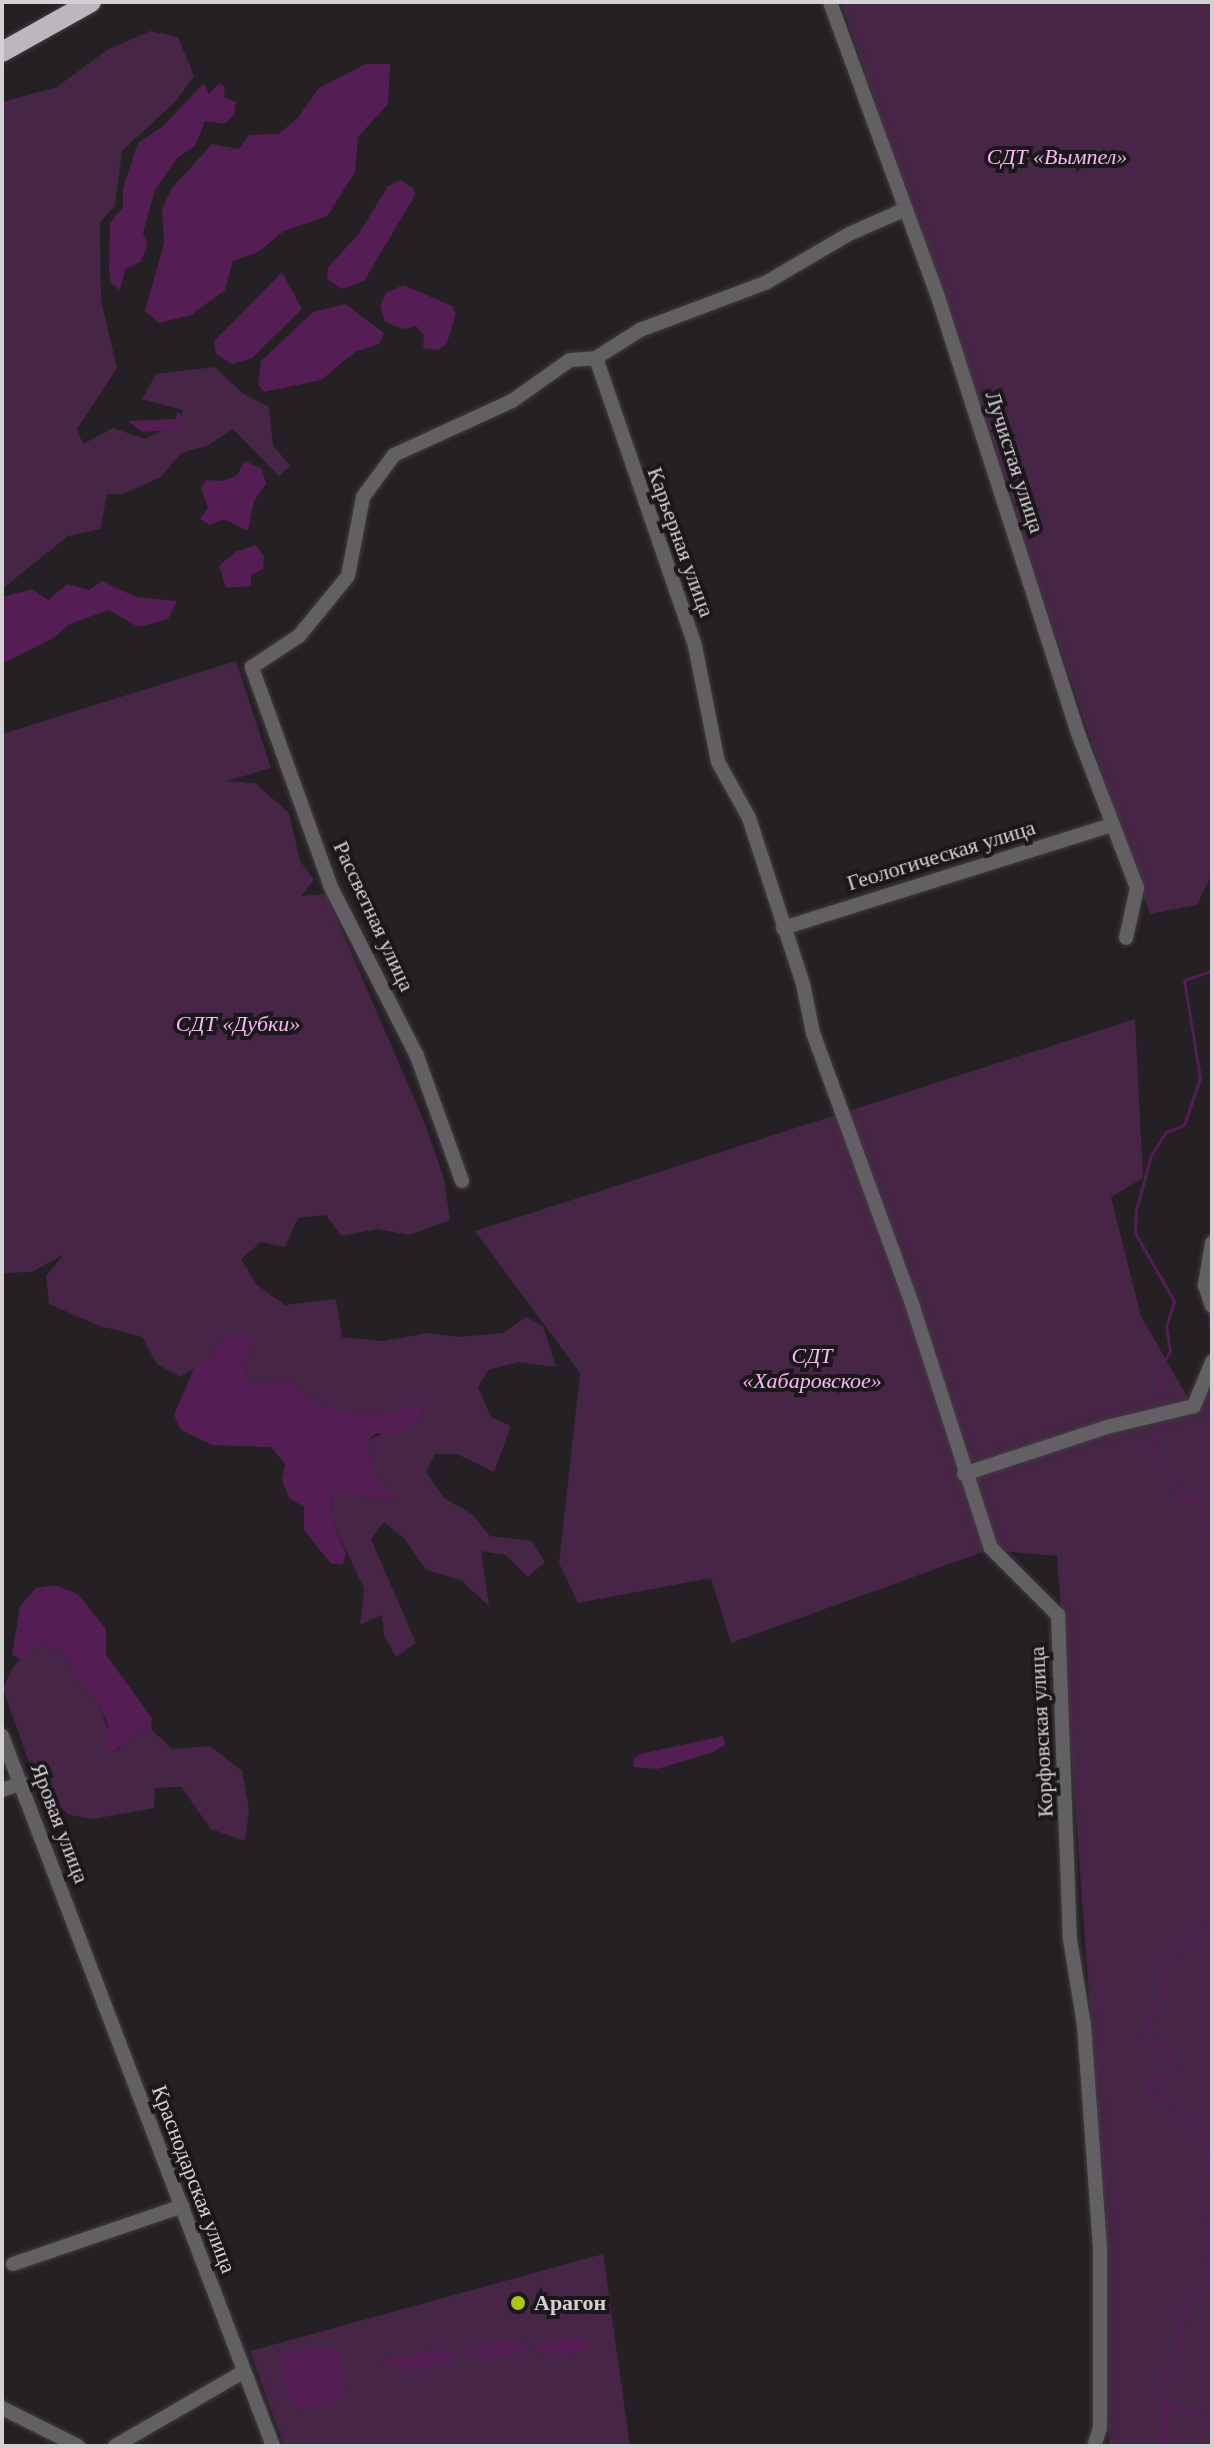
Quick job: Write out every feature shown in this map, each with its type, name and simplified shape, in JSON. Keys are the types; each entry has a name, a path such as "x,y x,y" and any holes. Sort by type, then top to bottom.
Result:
{"highway":[{"path":"2,52 91,2"}],"street":[{"name":"Лучистая улица","path":"830,2 906,209 1112,825 1137,888 1126,938"},
{"path":"596,358 640,330 765,283 849,234 906,209"},
{"name":"Рассветная улица","path":"462,1181 417,1056 331,887 252,667 299,636 348,576 363,497 394,455 512,401 570,360 596,358"},
{"name":"Карьерная улица","path":"596,358 695,646 718,762 749,818 827,1070"},
{"name":"Геологическая улица","path":"783,928 1112,825"},
{"name":"Корфовская улица","path":"827,1070 912,1304 964,1474 991,1548 1058,1615 1070,1939 1084,2025 1100,2247 1100,2428 1094,2446"},
{"path":"1212,1243 1205,1285 1212,1306"},
{"path":"964,1474 1107,1427 1194,1406 1212,1362"},
{"name":"Яровая улица","path":"2,1736 75,1926"},
{"path":"2,1790 22,1783"},
{"name":"Краснодарская улица","path":"75,1926 273,2446"},
{"path":"13,2264 182,2206"},
{"path":"115,2446 243,2372"},
{"path":"2,2408 78,2446"}],"green space":[{"name":"СДТ «Вымпел»","path":"841,2 1212,2 1212,874 1197,905 1150,914"},
{"path":"150,31 178,37 194,76 176,101 122,151 115,206 100,222 101,300 117,368 77,429 83,444 113,428 145,439 178,423 183,410 142,399 156,374 215,367 242,393 269,407 273,445 290,466 279,476 233,429 207,446 181,453 161,477 123,494 107,494 100,529 68,536 2,589 2,102 57,87 107,50"},
{"name":"СДТ «Дубки»","path":"236,661 271,768 227,781 255,783 289,813 300,861 314,880 301,896 326,894 423,1119 444,1178 450,1220 410,1235 376,1229 341,1236 326,1215 298,1218 285,1247 261,1242 241,1259 257,1285 285,1305 336,1299 342,1337 383,1341 428,1333 458,1337 503,1333 526,1317 543,1326 556,1367 519,1362 488,1370 478,1387 491,1417 511,1426 494,1472 457,1454 435,1454 426,1472 444,1498 472,1514 490,1536 532,1541 545,1562 528,1577 505,1555 481,1551 489,1606 461,1580 426,1570 404,1538 384,1522 371,1539 416,1643 396,1657 384,1636 382,1615 360,1625 364,1588 332,1521 331,1497 345,1492 380,1500 394,1497 376,1478 367,1441 424,1415 417,1404 401,1411 361,1414 328,1408 303,1395 292,1381 250,1384 242,1363 254,1345 222,1338 210,1359 180,1377 157,1364 142,1337 100,1326 49,1304 46,1276 64,1254 32,1272 2,1273 2,734"},
{"name":"СДТ «Хабаровское»","path":"1135,1019 1143,1178 1111,1197 1141,1316 1188,1398 1212,1348 1212,2446 1109,2446 1091,2023 1057,1556 988,1550 731,1643 711,1578 578,1603 559,1563 580,1373 475,1231"},
{"path":"1212,1221 1212,1348 1203,1273"},
{"path":"48,1642 68,1659 77,1679 99,1704 115,1752 137,1733 151,1729 172,1749 210,1746 242,1771 249,1809 245,1841 211,1829 181,1787 155,1788 154,1808 93,1819 69,1815 37,1785 3,1689 13,1667 31,1649"},
{"name":"Арагон","path":"603,2254 630,2446 284,2446 250,2351"}],"shaded area":[{"path":"365,64 390,64 388,104 358,137 355,172 327,216 284,231 258,252 233,261 225,290 191,315 159,323 145,311 164,243 162,209 172,188 212,144 239,149 249,135 278,134 297,119 319,88"},
{"path":"204,83 209,94 219,83 225,87 224,97 236,102 234,115 224,124 205,121 195,146 177,158 155,190 143,233 148,245 140,262 125,269 120,290 111,283 109,271 110,223 123,207 123,188 138,143 164,125"},
{"path":"401,180 414,189 415,195 364,281 342,289 327,279 328,267 358,235 388,186"},
{"path":"282,272 302,309 252,358 232,364 216,354 214,341"},
{"path":"403,285 452,306 456,314 447,343 439,350 423,348 424,335 416,326 403,329 385,322 380,306 386,293"},
{"path":"345,304 384,333 379,344 355,352 321,380 264,392 258,385 261,361 313,312"},
{"path":"179,411 183,429 143,432 128,421 175,419"},
{"path":"245,461 262,469 266,484 254,501 248,531 224,519 210,525 200,519 208,508 201,488 206,480 224,481 237,475"},
{"path":"256,545 264,556 263,569 251,575 251,586 226,588 219,566 235,552"},
{"path":"102,581 136,597 177,601 168,619 138,627 109,610 69,624 55,637 2,664 2,597 32,589 48,600 67,584 89,590"},
{"path":"248,1332 254,1345 242,1363 250,1384 292,1381 303,1395 328,1408 361,1414 401,1411 417,1403 424,1414 394,1436 377,1433 367,1441 376,1478 395,1497 380,1500 345,1492 331,1497 332,1521 346,1553 343,1564 331,1564 304,1530 304,1507 289,1498 282,1480 285,1464 271,1447 212,1445 181,1430 174,1415 194,1368 210,1359 222,1338"},
{"path":"54,1585 78,1594 106,1629 106,1655 152,1718 151,1729 137,1733 114,1752 105,1748 108,1725 99,1704 77,1679 68,1659 48,1642 31,1649 22,1660 12,1655 20,1606 36,1588"},
{"path":"723,1736 725,1745 711,1753 657,1769 634,1767 633,1759 640,1754"},
{"path":"568,2338 586,2339 591,2348 564,2355 540,2352 534,2346"},
{"path":"499,2339 527,2344 520,2353 487,2359 464,2352"},
{"path":"307,2348 334,2348 340,2356 341,2374 347,2380 336,2405 297,2409 284,2383 280,2358"},
{"path":"440,2349 457,2355 454,2360 411,2371 382,2361"}],"waterway":[{"path":"1165,1405 1157,1375 1170,1351 1166,1327 1174,1301 1135,1233 1136,1210 1151,1155 1166,1132 1184,1125 1200,1078 1184,980 1212,971"},
{"path":"1166,1419 1149,1444 1174,1479 1178,1500 1194,1495 1212,1530"},
{"path":"1212,1919 1161,1966 1165,1984 1143,2035 1170,2051 1176,2068 1149,2083 1151,2097 1176,2104 1192,2125 1203,2132 1212,2177"},
{"path":"1164,2381 1179,2342 1185,2305 1212,2273 1204,2240 1212,2211"},
{"path":"1165,2395 1165,2446"},
{"path":"1166,2405 1212,2420"}],"place":[{"name":"Арагон","path":"518,2303"}]}
